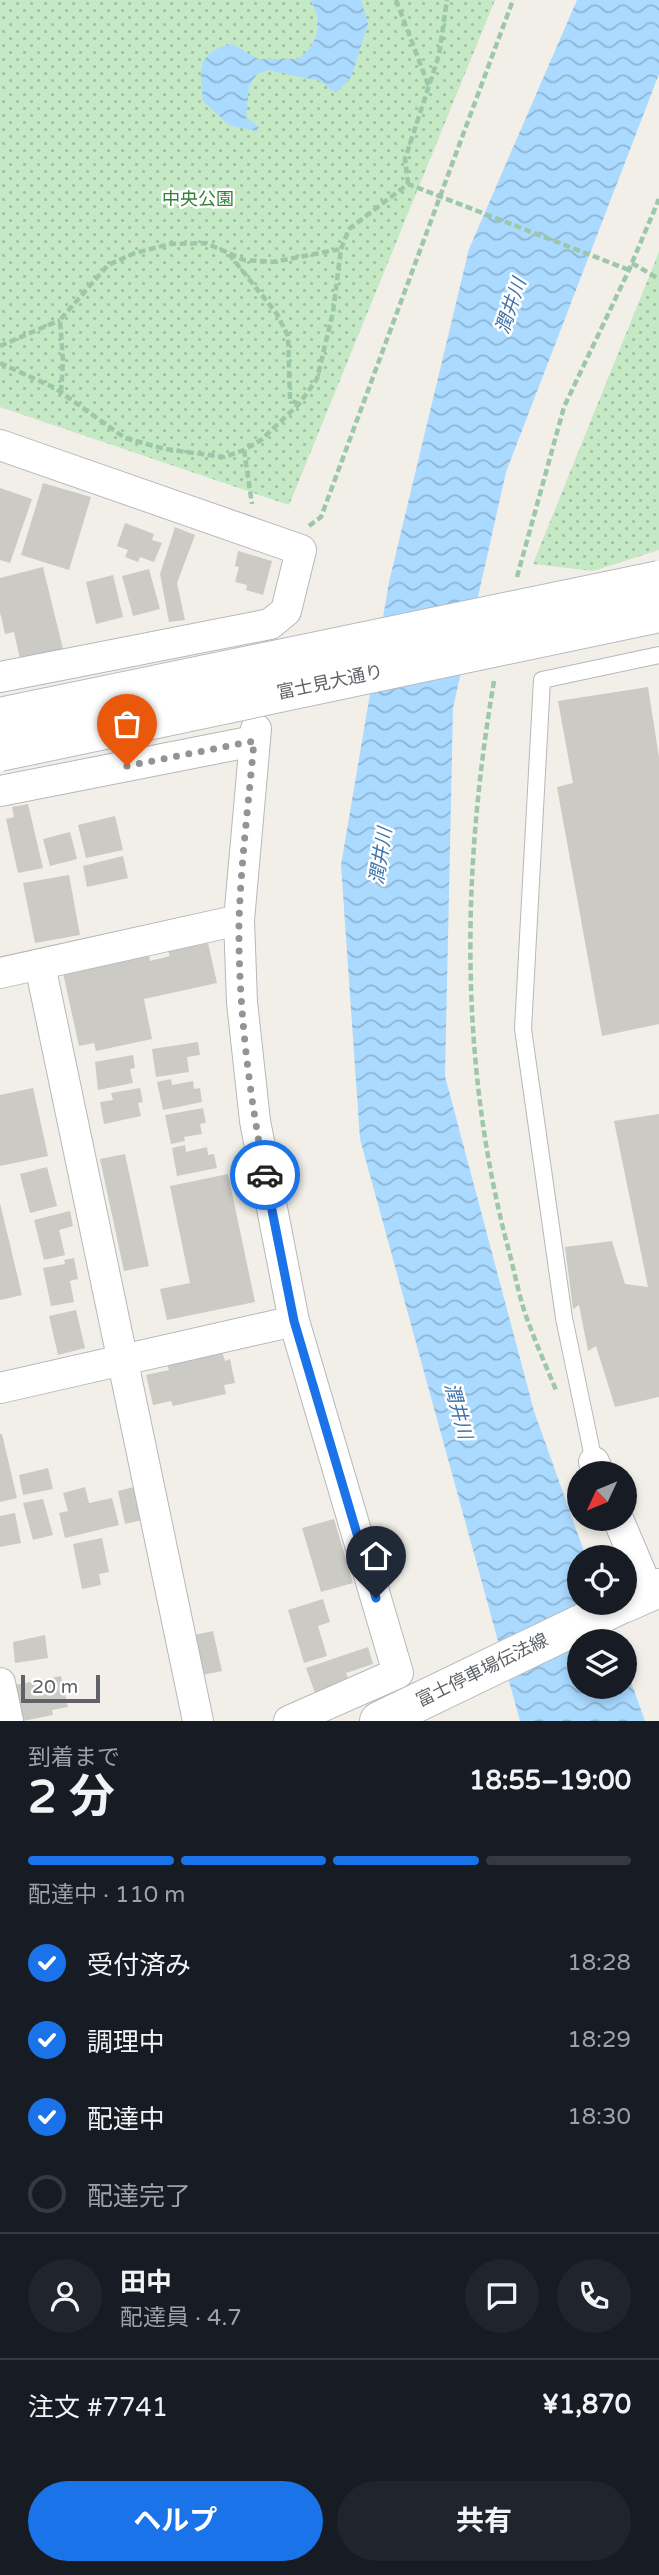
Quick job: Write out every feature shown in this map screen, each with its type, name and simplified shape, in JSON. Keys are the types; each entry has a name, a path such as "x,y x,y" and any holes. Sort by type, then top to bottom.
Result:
{"street":[{"path":"0,445 301,550 286,611 270,624 0,677"},
{"name":"富士見大通り","path":"0,717 659,580"},
{"name":"富士見大通り","path":"0,752 659,613"},
{"path":"0,791 255,735 239,920 242,1002 255,1121 294,1321 398,1673 289,1721"},
{"path":"0,973 239,920"},
{"path":"40,965 198,1721"},
{"path":"0,1388 294,1321"},
{"path":"621,1531 638,1597"},
{"name":"富士停車場伝法線","path":"379,1721 434,1692 638,1597"},
{"path":"0,1683 8,1721"}],"lane":[{"path":"595,1461 564,1318 523,1029 542,680 659,655"}],"path":[{"path":"396,0 429,88"},
{"path":"408,184 405,159 439,55 447,0"},
{"path":"306,529 321,517 513,0"},
{"path":"408,184 629,270 659,198"},
{"path":"0,363 61,392 125,438 165,449 223,457 244,450 261,440 299,404 317,379 326,348 341,249 349,229 408,184"},
{"path":"0,346 60,320 108,265 135,253 170,244 206,243 244,260 273,262 341,249"},
{"path":"228,253 277,314 288,336 290,400 299,404"},
{"path":"632,263 659,279"},
{"path":"60,320 63,361 61,392"},
{"path":"244,450 256,534"}],"green space":[{"name":"中央公園","path":"0,0 495,0 289,505 0,407"},
{"path":"659,252 659,550 593,571 533,564"}],"water":[{"path":"310,0 361,0 368,24 351,77 336,93 320,81 268,70 257,74 249,86 246,117 259,127 256,131 229,125 203,101 202,64 211,52 232,44 258,59 299,59 311,46 317,32 317,17"},
{"name":"潤井川","path":"577,0 659,0 659,74 506,472 453,708 445,1076 534,1411 567,1504 567,1531 577,1531 582,1545 567,1545 567,1615 607,1615 612,1629 567,1629 567,1699 637,1699 645,1721 520,1721 360,1139 341,865 389,582 469,249"}],"building":[{"path":"43,483 91,497 69,570 21,555"},
{"path":"0,488 32,499 10,563 0,560"},
{"path":"125,523 154,534 152,540 162,543 154,562 140,557 138,562 125,557 128,550 117,546"},
{"path":"175,527 195,535 177,583 185,620 169,622 160,574"},
{"path":"238,551 272,561 263,595 246,590 247,585 235,582 239,567 235,566"},
{"path":"43,567 63,649 20,659 14,632 5,634 0,612 0,578"},
{"path":"149,569 160,609 133,616 122,576"},
{"path":"113,575 123,617 96,624 86,582"},
{"path":"648,687 659,757 659,1024 602,1036 557,787 573,783 558,701"},
{"path":"28,804 43,868 18,873 6,819 14,817 12,807"},
{"path":"115,816 123,850 86,858 78,825"},
{"path":"70,832 77,859 50,866 43,839"},
{"path":"123,856 128,878 87,887 83,866"},
{"path":"69,875 80,935 35,943 23,883"},
{"path":"208,943 217,983 144,999 152,1039 96,1051 94,1043 79,1046 63,973 149,955 150,961 170,956 168,951"},
{"path":"198,1042 200,1055 187,1057 189,1072 156,1077 152,1049"},
{"path":"133,1055 135,1068 130,1069 133,1083 98,1090 95,1062"},
{"path":"171,1079 172,1085 193,1081 194,1089 200,1088 202,1102 163,1110 157,1082"},
{"path":"33,1088 48,1156 0,1166 0,1095"},
{"path":"140,1088 143,1102 138,1103 141,1116 104,1124 100,1102 113,1100 111,1093"},
{"path":"203,1108 206,1123 200,1124 202,1134 184,1137 185,1141 171,1144 165,1115"},
{"path":"659,1114 659,1397 615,1407 596,1346 588,1351 579,1305 573,1309 565,1247 612,1241 625,1284 648,1287 614,1121"},
{"path":"185,1145 186,1152 207,1147 208,1155 214,1154 217,1168 177,1176 172,1148"},
{"path":"125,1154 149,1266 124,1271 100,1159"},
{"path":"47,1167 57,1206 30,1213 20,1174"},
{"path":"228,1174 255,1302 167,1320 160,1289 190,1283 170,1186"},
{"path":"0,1203 22,1295 0,1300"},
{"path":"70,1211 73,1226 59,1230 65,1255 44,1260 34,1220"},
{"path":"74,1258 78,1279 70,1281 74,1302 51,1306 43,1268 65,1264 64,1260"},
{"path":"76,1310 85,1348 58,1355 49,1316"},
{"path":"221,1349 225,1361 230,1359 235,1383 224,1385 226,1394 173,1406 171,1401 153,1405 146,1375 169,1370 166,1362"},
{"path":"0,1434 17,1498 0,1502"},
{"path":"48,1468 53,1489 23,1495 19,1475"},
{"path":"85,1487 89,1503 112,1498 119,1525 65,1538 59,1513 68,1511 63,1493"},
{"path":"134,1487 142,1520 125,1524 118,1491"},
{"path":"43,1499 53,1535 33,1540 23,1503"},
{"path":"15,1513 21,1543 0,1547 0,1516"},
{"path":"334,1519 353,1583 321,1592 302,1528"},
{"path":"102,1538 109,1572 99,1574 101,1585 82,1589 73,1544"},
{"path":"323,1599 330,1622 318,1626 327,1656 304,1663 288,1610"},
{"path":"213,1631 222,1671 203,1675 194,1635"},
{"path":"45,1635 48,1658 15,1663 13,1642"},
{"path":"368,1647 373,1664 346,1673 349,1681 315,1693 306,1668"},
{"path":"61,1676 68,1707 52,1710 53,1715 23,1721 15,1685"}],"way so far":[{"path":"127,766 254,741 239,920 242,1002 255,1121 265,1175"}],"route":[{"path":"265,1175 294,1321 376,1598"}]}
